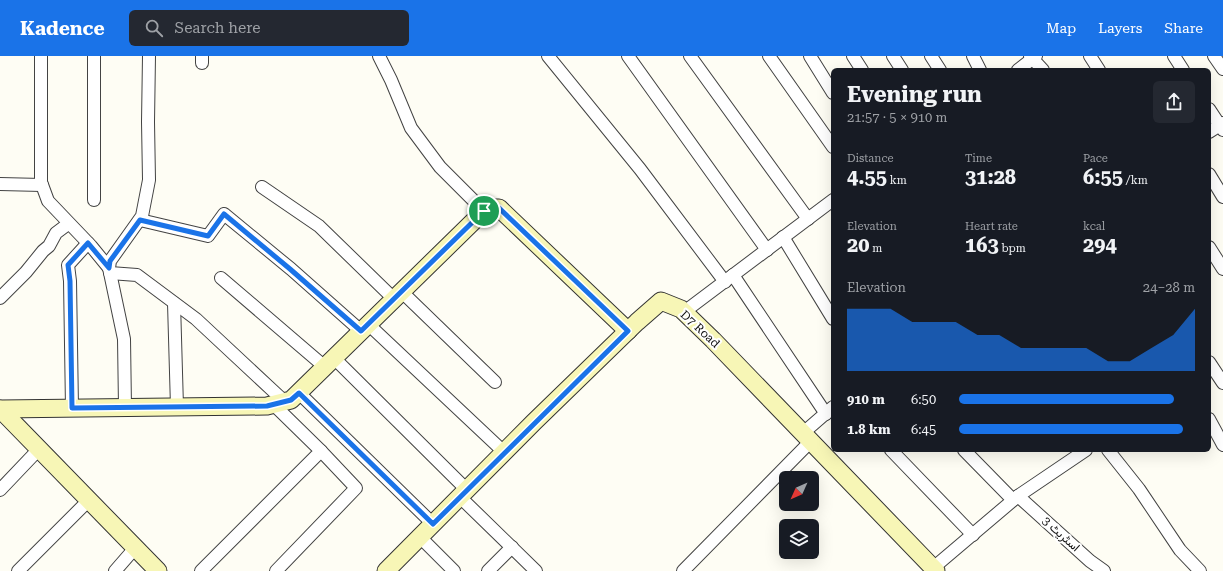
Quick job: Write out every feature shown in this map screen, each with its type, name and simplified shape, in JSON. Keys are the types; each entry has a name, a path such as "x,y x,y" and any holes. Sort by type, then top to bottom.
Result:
{"street":[{"path":"41,56 42,184 48,201 68,224 88,243 109,270 137,275 196,319 286,400 433,524"},
{"path":"94,56 94,200"},
{"path":"125,407 124,339 109,270 110,261 142,216 150,180 148,122 149,56"},
{"path":"379,56 391,80 411,128 440,167 484,211"},
{"path":"548,56 729,278 829,410 807,437 683,571"},
{"path":"628,56 767,250"},
{"path":"690,56 808,219"},
{"path":"769,56 831,144"},
{"path":"810,56 831,89"},
{"path":"854,56 861,68"},
{"path":"893,56 901,68"},
{"path":"931,56 939,68"},
{"path":"973,56 979,68"},
{"path":"1090,56 1098,68"},
{"path":"1174,56 1182,68"},
{"path":"1214,56 1223,69"},
{"path":"1020,68 1033,57 1041,68"},
{"path":"1211,112 1222,126 1211,131"},
{"path":"1211,177 1223,198"},
{"path":"0,184 42,184"},
{"path":"262,187 319,226 494,382"},
{"path":"684,312 831,202"},
{"path":"158,571 0,409 267,406 286,400 365,328 487,208 499,208 628,331"},
{"path":"140,220 208,236 224,214 290,269 365,328 504,453"},
{"path":"0,298 49,246 56,233 68,224"},
{"path":"783,238 831,316"},
{"path":"72,408 70,281 68,265 88,243"},
{"path":"1211,250 1223,269"},
{"path":"221,278 329,362 464,493 512,547 536,571"},
{"name":"D7 Road","path":"386,571 628,331 661,301 681,309 713,340 934,570"},
{"path":"174,303 178,406"},
{"path":"1216,372 1223,383"},
{"path":"276,571 356,488 321,451 286,400"},
{"path":"1211,423 1223,445"},
{"path":"0,490 39,449"},
{"path":"201,571 321,451"},
{"path":"893,452 973,534"},
{"name":"اسٹریٹ 3","path":"966,452 1016,498 1090,561 1104,571"},
{"path":"934,570 973,534 1016,498 1083,452"},
{"path":"1110,452 1139,489 1180,550 1200,571"},
{"path":"18,571 89,500"},
{"path":"420,537 454,571"},
{"path":"488,571 512,547"},
{"path":"115,571 135,548"}],"route":[{"path":"487,208 499,208 628,331 534,422 433,524 299,393 291,400 267,406 72,408 70,281 68,265 88,243 109,268 110,261 140,220 208,236 224,214 361,331 484,211 487,208"}]}
